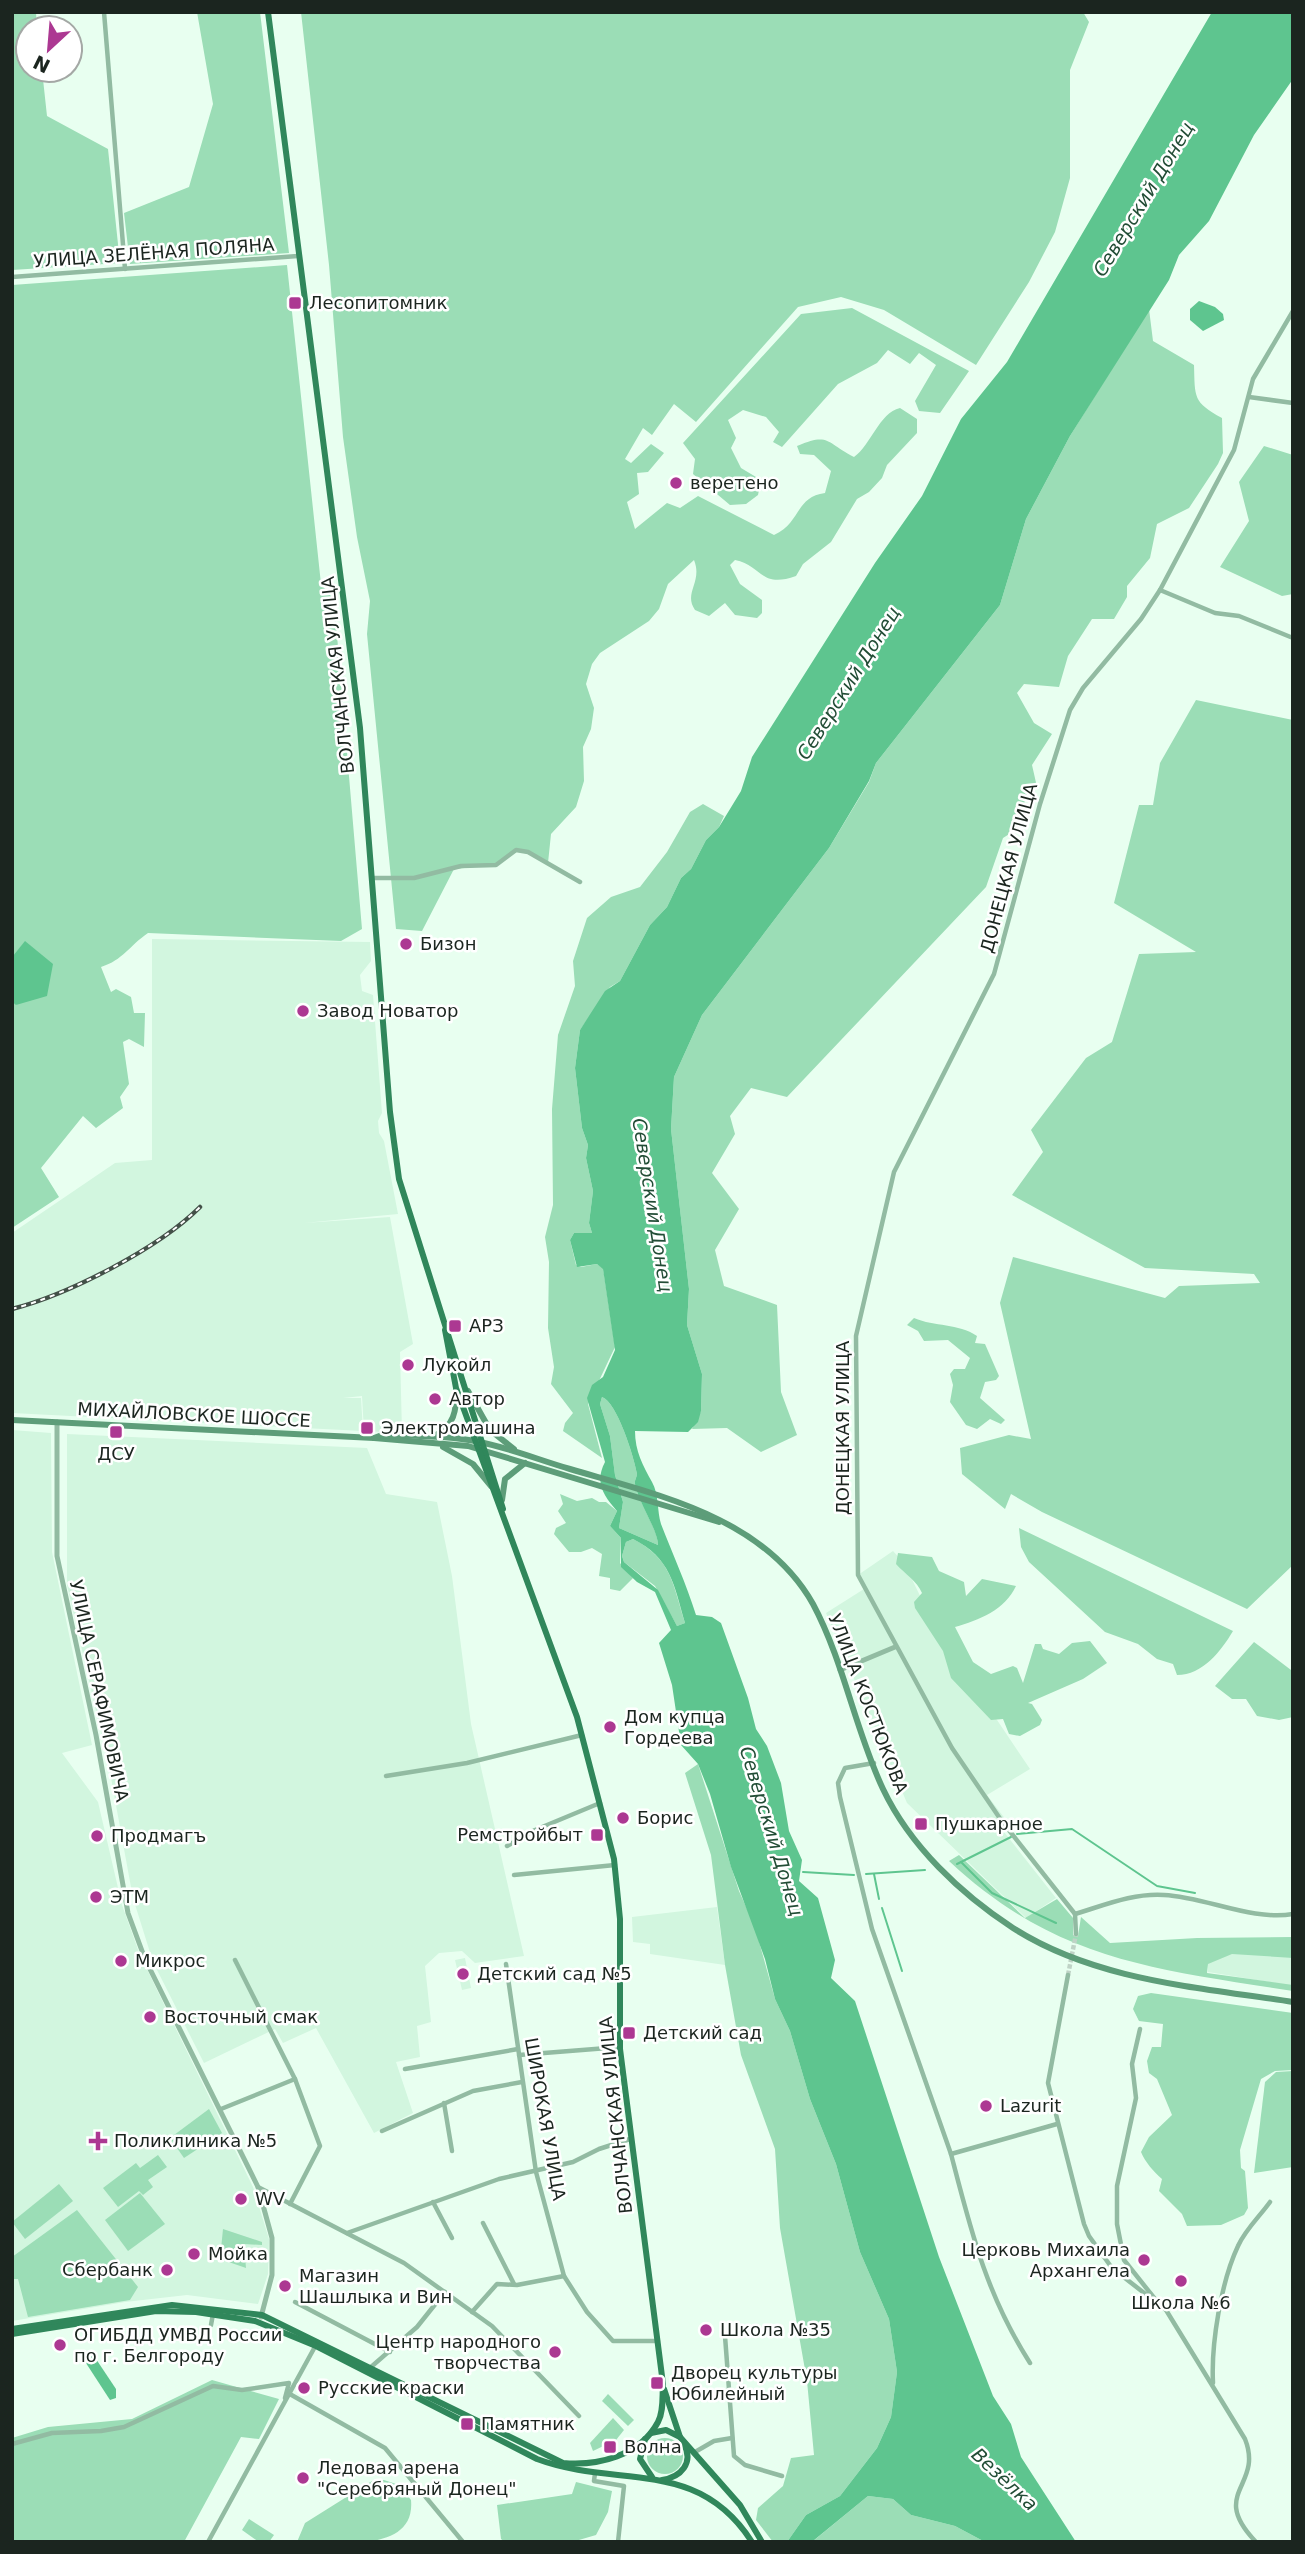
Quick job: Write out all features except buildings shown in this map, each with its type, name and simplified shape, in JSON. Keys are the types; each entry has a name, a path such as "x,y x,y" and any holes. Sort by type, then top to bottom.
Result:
{"main road":[{"name":"ВОЛЧАНСКАЯ УЛИЦА","path":"268,12 298,256 324,431 360,728 390,1112 399,1179 445,1330 467,1389 491,1486 582,1735 615,1865 620,1919 620,2047 663,2384"},
{"name":"ВОЛЧАНСКАЯ УЛИЦА","path":"445,1330 456,1388 479,1444 487,1451 506,1523"},
{"path":"429,1437 450,1423 457,1405 456,1388"},
{"path":"467,1389 490,1430 529,1460 509,1473 502,1500"},
{"name":"МИХАЙЛОВСКОЕ ШОССЕ","path":"12,1420 374,1438 438,1445 479,1444"},
{"name":"МИХАЙЛОВСКОЕ ШОССЕ","path":"374,1438 382,1435 429,1437 479,1444"},
{"name":"УЛИЦА КОСТЮКОВА","path":"479,1444 727,1524 772,1553 800,1584 821,1622 895,1812 926,1852 961,1888 1015,1930 1095,1966 1149,1979 1293,2002"},
{"path":"438,1445 472,1464 491,1486"},
{"name":"УЛИЦА КОСТЮКОВА","path":"487,1451 529,1460"},
{"path":"12,2332 172,2305 262,2315 537,2459 561,2468 657,2479 673,2478 695,2452"},
{"path":"12,2332 156,2311 213,2314 260,2323 371,2367 537,2454 563,2463 599,2463 614,2458 647,2436 666,2430 695,2452 740,2505 762,2542"},
{"path":"663,2384 662,2411 647,2436 640,2459 657,2479 694,2490 717,2501 750,2538"},
{"path":"663,2384 688,2452 687,2464"}],"street":[{"path":"104,12 125,269"},
{"name":"УЛИЦА ЗЕЛЁНАЯ ПОЛЯНА","path":"12,277 298,256"},
{"name":"ДОНЕЦКАЯ УЛИЦА","path":"1075,1914 1001,1820 952,1748 858,1575 856,1336 894,1172 994,974 1040,804 1070,710 1083,688 1141,619 1160,590 1234,450 1253,379 1293,311"},
{"path":"1248,397 1293,403"},
{"path":"1160,590 1215,612 1239,616 1293,638"},
{"path":"372,878 415,878 461,866 496,865 516,850 528,852 580,882"},
{"name":"УЛИЦА СЕРАФИМОВИЧА","path":"57,1422 57,1556 97,1742 128,1913 145,1959 258,2187 272,2238 272,2275 260,2323"},
{"path":"840,1670 895,1647"},
{"path":"386,1776 467,1763 582,1735"},
{"path":"874,1763 845,1768 838,1783 872,1929 951,2154 980,2265 993,2296 1030,2363"},
{"path":"507,1846 535,1830 600,1803"},
{"path":"514,1875 615,1865"},
{"path":"1076,1934 1075,1914 1123,1898 1147,1895 1167,1895 1264,1914 1293,1914"},
{"path":"235,1959 295,2079 320,2146 290,2204"},
{"name":"ШИРОКАЯ УЛИЦА","path":"506,1964 536,2172 564,2276 587,2312 613,2340 657,2341"},
{"path":"1068,1975 1062,1995 1048,2083 1089,2236 1123,2279 1166,2309 1213,2384 1251,2454 1251,2463 1236,2497 1235,2508 1236,2518 1256,2542"},
{"path":"1140,2029 1132,2064 1136,2098 1116,2186 1117,2224 1129,2270 1155,2300"},
{"path":"405,2070 518,2052 620,2047"},
{"path":"221,2109 295,2079"},
{"path":"382,2131 473,2091 522,2082"},
{"path":"444,2104 452,2151"},
{"path":"951,2154 1058,2123"},
{"path":"347,2233 499,2179 573,2162 599,2149 630,2139"},
{"path":"258,2187 404,2263 445,2292 492,2326 579,2416"},
{"path":"433,2202 452,2238"},
{"path":"1213,2384 1212,2366 1227,2277 1238,2244 1270,2202"},
{"path":"482,2223 514,2285"},
{"path":"472,2312 497,2284 514,2285 564,2276"},
{"path":"371,2367 417,2327 445,2292"},
{"path":"295,2302 390,2352"},
{"path":"211,2325 213,2314"},
{"path":"725,2336 733,2438 738,2462 782,2476"},
{"path":"208,2542 317,2344"},
{"path":"12,2444 52,2434 124,2427 213,2386 242,2390 289,2383 286,2396"},
{"path":"286,2396 385,2448 450,2530 463,2542"},
{"path":"695,2452 714,2441 733,2438"},
{"path":"595,2472 594,2481 624,2486 618,2542"}],"shaded area":[{"path":"12,12 36,12 14,14 14,84 44,84 47,116 108,149 120,263 12,270"},
{"path":"197,12 260,12 289,253 130,264 124,213 189,187 213,104"},
{"path":"301,12 1083,12 1089,22 1070,70 1070,178 1055,232 1029,282 976,365 884,310 841,297 798,307 696,422 674,404 652,435 643,428 625,459 631,463 651,444 664,453 648,472 637,473 639,494 627,502 635,529 667,503 680,508 698,496 774,535 789,524 808,500 825,493 831,471 814,455 800,454 797,446 822,440 854,457 886,416 893,411 900,408 917,419 917,433 887,465 882,478 869,492 857,499 831,542 803,564 796,576 775,580 735,560 730,565 740,584 762,600 762,613 757,618 735,615 725,603 709,616 695,610 691,598 696,575 694,560 668,584 659,609 649,621 600,653 592,664 586,684 594,708 591,729 583,747 584,781 576,807 551,834 548,863 528,852 516,850 496,865 454,869 422,931 396,929 367,634 370,601 357,537 343,437 329,265"},
{"path":"287,265 321,584 334,600 362,929 341,941 148,933 121,957 101,967 111,992 116,989 131,997 134,1013 145,1013 144,1047 129,1039 123,1042 129,1084 120,1097 123,1108 96,1128 83,1116 41,1168 59,1197 12,1228 12,1002 17,1005 25,942 12,957 12,285"},
{"path":"852,308 969,371 940,413 919,411 915,401 936,365 919,353 910,364 888,350 877,363 838,384 782,447 773,442 779,432 766,417 743,410 728,420 736,438 731,448 741,468 761,480 758,495 746,504 730,505 693,474 695,459 683,443 801,314"},
{"path":"1149,309 1153,341 1194,365 1198,398 1206,408 1222,418 1223,453 1189,508 1157,524 1150,558 1127,586 1127,597 1114,619 1092,619 1068,656 1059,687 1024,684 1017,693 1034,723 1052,734 1032,765 1037,787 1025,798 1022,826 1003,838 986,887 787,1097 751,1088 730,1116 735,1134 712,1173 739,1209 715,1250 724,1286 777,1305 781,1392 797,1435 761,1452 727,1428 692,1429 701,1411 702,1374 687,1325 689,1289 671,1129 674,1077 702,1015 829,848 869,782 876,763 1000,605 1026,519 1070,436"},
{"path":"1264,446 1293,455 1293,594 1282,596 1220,567 1249,521 1239,482"},
{"path":"1196,700 1293,720 1293,1565 1247,1609 1042,1512 1011,1494 1005,1509 962,1474 960,1448 1009,1435 1031,1439 1000,1303 1013,1257 1165,1298 1179,1286 1260,1283 1254,1274 1145,1268 1012,1195 1043,1152 1031,1130 1086,1058 1112,1042 1139,954 1196,952 1114,903 1139,805 1153,805 1160,763"},
{"path":"703,804 724,816 719,827 706,840 691,869 681,878 667,907 650,925 620,981 610,987 580,1030 575,1068 582,1128 588,1145 586,1158 593,1191 589,1223 592,1233 574,1233 570,1240 576,1265 581,1267 597,1264 603,1268 615,1347 588,1404 602,1458 563,1431 565,1423 573,1413 551,1384 554,1367 548,1328 549,1262 545,1237 553,1205 552,1109 558,1035 575,986 573,961 587,918 611,897 640,887 667,852 690,812"},
{"path":"152,939 370,942 371,961 360,975 362,991 373,995 382,1113 378,1121 379,1133 384,1141 398,1214 304,1223 390,1217 413,1344 400,1352 402,1433 364,1431 362,1396 343,1398 361,1398 363,1431 12,1413 12,1233 115,1163 152,1160"},
{"path":"914,1318 962,1329 977,1336 975,1343 985,1344 999,1376 996,1380 985,1382 980,1398 1005,1420 1001,1424 990,1419 977,1429 966,1425 950,1402 953,1385 950,1374 954,1369 965,1369 970,1358 948,1340 924,1341 918,1331 907,1325"},
{"path":"602,1397 608,1401 624,1431 637,1474 637,1491 655,1531 658,1545 619,1528 623,1502 615,1475 610,1436 600,1404"},
{"path":"12,1430 51,1433 52,1552 92,1745 62,1753 98,1802 122,1905 140,1955 253,2187 269,2239 268,2274 258,2304 187,2295 125,2302 12,2321"},
{"path":"67,1434 367,1448 386,1494 437,1502 452,1576 471,1724 524,1956 475,1963 462,1951 439,1953 425,1966 431,2022 417,2026 420,2057 396,2062 413,2113 374,2133 316,2028 283,2043 275,2029 204,2063 153,1962 133,1898 109,1767 67,1585"},
{"path":"560,1494 577,1501 592,1498 606,1502 617,1511 610,1526 621,1538 620,1563 633,1578 620,1591 610,1589 610,1578 599,1576 602,1554 592,1548 569,1552 554,1534 556,1528 566,1523 558,1511 563,1504"},
{"path":"1019,1528 1233,1631 1217,1654 1203,1666 1195,1671 1177,1675 1173,1664 1157,1659 1138,1644 1105,1632 1029,1562 1021,1547"},
{"path":"633,1539 656,1555 663,1564 674,1585 685,1623 677,1626 655,1586 624,1562 622,1556 626,1542"},
{"path":"893,1551 904,1563 966,1690 993,1714 1030,1769 987,1795 1009,1824 1004,1832 1056,1898 1026,1918 907,1803 826,1613 864,1589 858,1575"},
{"path":"898,1553 932,1557 939,1571 964,1582 966,1596 982,1579 1016,1586 998,1608 955,1627 973,1662 991,1674 1013,1666 1017,1668 1023,1683 1035,1644 1041,1644 1043,1649 1059,1654 1072,1643 1090,1641 1107,1663 1083,1679 1028,1703 1032,1704 1042,1720 1040,1725 1020,1736 1009,1734 1003,1719 991,1720 951,1678 943,1651 915,1608 914,1602 922,1593 896,1564"},
{"path":"1254,1642 1291,1670 1293,1661 1293,1717 1279,1720 1257,1716 1246,1699 1232,1699 1215,1686"},
{"path":"698,1764 739,1891 755,1927 775,1999 790,2031 810,2099 836,2164 860,2252 889,2319 897,2372 891,2417 877,2448 840,2496 806,2515 787,2542 773,2542 756,2520 758,2508 783,2486 791,2458 814,2455 807,2381 780,2228 775,2149 741,2055 725,1965 711,1855 685,1773"},
{"path":"959,1855 1025,1918 989,1894 949,1861"},
{"path":"1057,1899 1073,1918 1073,1935 1078,1936 1081,1917 1110,1943 1197,1938 1293,1937 1293,1958 1232,1954 1208,1964 1207,1973 1293,1985 1293,1991 1152,1967 1068,1940 1025,1918"},
{"path":"717,1907 725,1965 650,1954 650,1944 633,1942 632,1917"},
{"path":"1220,1952 1293,1953 1293,1986 1208,1972 1208,1962"},
{"name":"Детский сад №5","path":"465,1958 471,1988 462,1990 455,1960"},
{"path":"1151,1993 1293,2013 1293,2070 1275,2071 1261,2079 1240,2150 1248,2208 1244,2215 1221,2225 1187,2226 1182,2214 1159,2191 1162,2179 1150,2167 1141,2152 1149,2137 1172,2115 1157,2079 1149,2073 1147,2061 1152,2047 1161,2047 1163,2024 1139,2021 1133,2009 1138,1996"},
{"path":"1293,2071 1293,2167 1254,2173 1265,2082 1276,2072"},
{"path":"209,2109 222,2133 184,2158 170,2138"},
{"path":"158,2155 167,2167 148,2180 153,2187 143,2195 139,2191 118,2207 103,2188 136,2163 140,2168"},
{"path":"59,2184 73,2201 25,2239 12,2222"},
{"path":"140,2193 165,2224 128,2251 105,2220"},
{"path":"77,2210 138,2287 130,2300 28,2317 18,2279 12,2279 12,2257"},
{"path":"223,2229 262,2242 262,2245 244,2244 246,2268 220,2259"},
{"path":"212,2380 279,2399 259,2439 241,2437 184,2542 12,2542 12,2438 48,2427 132,2419"},
{"path":"608,2394 634,2420 628,2426 602,2401"},
{"path":"613,2418 624,2430 616,2440 593,2451 590,2443"},
{"path":"665,2438 677,2444 683,2456 677,2468 665,2474 653,2468 647,2456 653,2444"},
{"path":"384,2480 399,2485 411,2500 409,2517 401,2529 387,2537 370,2541 297,2542 305,2523 372,2481"},
{"path":"576,2482 612,2491 608,2512 596,2535 572,2542 505,2542 501,2539 497,2505 572,2494"},
{"path":"868,2496 893,2499 911,2515 955,2526 985,2542 812,2542"},
{"path":"249,2519 274,2535 269,2542 259,2542 242,2530"}],"water":[{"path":"1212,12 1293,12 1293,79 1254,135 1209,221 1179,255 1169,280 1070,436 1026,519 1000,605 876,763 869,781 829,848 702,1015 674,1077 671,1129 689,1289 687,1325 702,1374 701,1411 698,1422 688,1432 635,1431 638,1452 654,1487 661,1524 696,1615 712,1617 721,1623 748,1698 756,1729 767,1746 781,1783 789,1831 802,1860 799,1881 818,1898 835,1960 831,1978 855,2001 939,2257 993,2396 1011,2424 1021,2457 1076,2542 985,2542 955,2526 911,2515 893,2499 868,2496 813,2541 787,2542 806,2515 840,2496 877,2448 891,2417 897,2372 889,2319 860,2252 836,2164 810,2099 790,2031 775,1999 765,1959 731,1867 710,1794 698,1764 681,1745 672,1685 659,1643 671,1630 655,1592 637,1582 621,1567 621,1538 610,1526 617,1511 602,1489 600,1476 605,1462 587,1398 592,1385 603,1377 615,1350 603,1269 597,1264 577,1267 570,1240 574,1233 592,1233 589,1223 593,1191 586,1158 588,1145 582,1128 575,1068 580,1030 605,991 620,981 650,925 667,907 681,878 691,869 706,840 719,827 741,791 752,757 875,563 922,496 961,419 1007,362","holes":["602,1397 608,1401 624,1431 637,1474 637,1491 658,1545 619,1528 623,1502 615,1475 610,1436 600,1404","633,1539 656,1555 663,1564 674,1585 685,1623 677,1626 658,1590 624,1562 622,1556 626,1542"]},
{"path":"1199,301 1215,307 1223,314 1224,320 1203,331 1190,320 1190,309"},
{"path":"25,941 53,964 47,996 16,1005 12,1002 12,957"},
{"path":"87,2354 94,2356 116,2389 116,2398 110,2400 84,2360"}],"waterway":[{"path":"1017,1834 1072,1829 1157,1886 1195,1893"},
{"path":"957,1864 1011,1837"},
{"path":"961,1862 992,1893 1056,1923"},
{"path":"866,1874 925,1870"},
{"name":"Северский Донец","path":"803,1872 854,1875"},
{"path":"874,1874 879,1899"},
{"path":"882,1908 902,1971"}],"tunnel":[{"path":"1068,1975 1076,1934"}],"railway":[{"path":"12,1309 59,1293 112,1268 161,1238 200,1207"}],"place":[{"name":"Лесопитомник","path":"295,303"},
{"name":"веретено","path":"676,483"},
{"name":"Бизон","path":"406,944"},
{"name":"Завод Новатор","path":"303,1011"},
{"name":"АРЗ","path":"455,1326"},
{"name":"Лукойл","path":"408,1365"},
{"name":"Автор","path":"435,1399"},
{"name":"Электромашина","path":"367,1428"},
{"name":"ДСУ","path":"116,1432"},
{"name":"Дом купца Гордеева","path":"610,1727"},
{"name":"Борис","path":"623,1818"},
{"name":"Пушкарное","path":"921,1824"},
{"name":"Ремстройбыт","path":"597,1835"},
{"name":"Продмагъ","path":"97,1836"},
{"name":"ЭТМ","path":"96,1897"},
{"name":"Микрос","path":"121,1961"},
{"name":"Детский сад №5","path":"463,1974"},
{"name":"Восточный смак","path":"150,2017"},
{"name":"Детский сад","path":"629,2033"},
{"name":"Lazurit","path":"986,2106"},
{"name":"Поликлиника №5","path":"98,2141"},
{"name":"WV","path":"241,2199"},
{"name":"Мойка","path":"194,2254"},
{"name":"Церковь Михаила Архангела","path":"1144,2260"},
{"name":"Сбербанк","path":"167,2270"},
{"name":"Школа №6","path":"1181,2281"},
{"name":"Магазин Шашлыка и Вин","path":"285,2286"},
{"name":"Школа №35","path":"706,2330"},
{"name":"ОГИБДД УМВД России по г. Белгороду","path":"60,2345"},
{"name":"Центр народного творчества","path":"555,2352"},
{"name":"Дворец культуры Юбилейный","path":"657,2383"},
{"name":"Русские краски","path":"304,2388"},
{"name":"Памятник","path":"467,2424"},
{"name":"Волна","path":"610,2447"},
{"name":"Ледовая арена \"Серебряный Донец\"","path":"303,2478"}],"water label":[{"name":"Везёлка","path":"1005,2479"}]}
